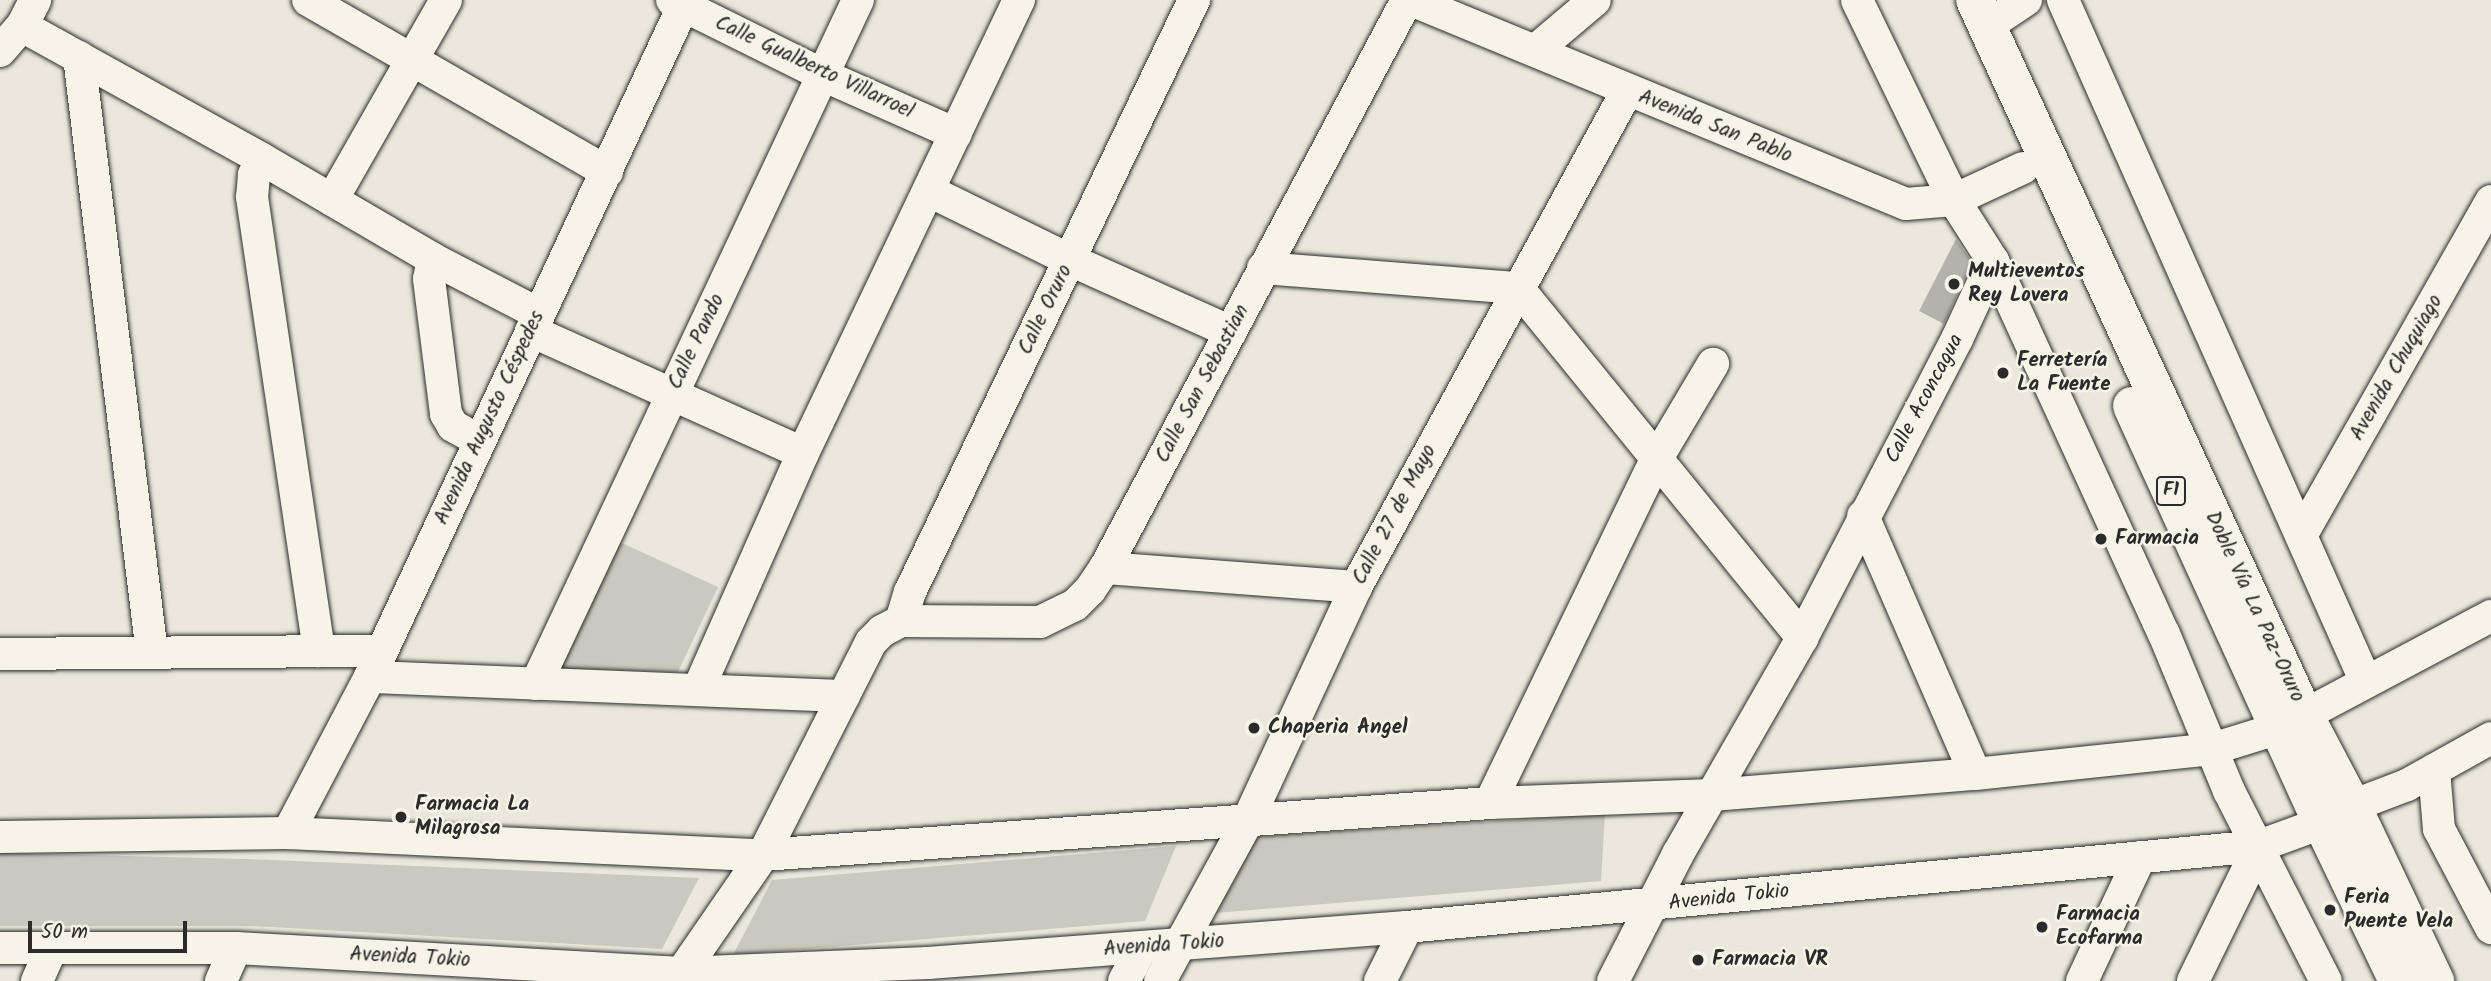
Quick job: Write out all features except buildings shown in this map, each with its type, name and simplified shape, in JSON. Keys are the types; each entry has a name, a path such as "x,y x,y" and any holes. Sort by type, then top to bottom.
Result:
{"highway":[{"name":"Doble Vía La Paz-Oruro","path":"1947,0 2024,168 2337,815 2398,981"},
{"name":"Doble Vía La Paz-Oruro","path":"1981,13 2292,720"},
{"name":"Doble Vía La Paz-Oruro","path":"2337,815 2435,981"}],"street":[{"path":"308,0 607,172"},
{"path":"332,200 446,0"},
{"name":"Calle Pando","path":"536,684 825,76 858,0"},
{"path":"698,690 803,453 1019,0"},
{"name":"Calle Oruro","path":"901,621 910,592 1194,0"},
{"name":"Avenida San Pablo","path":"1409,0 1906,204 1954,200 2024,168"},
{"name":"Calle San Sebastian","path":"901,621 1040,622 1074,605 1105,568 1263,268 1409,0"},
{"path":"1536,50 1595,0"},
{"path":"1857,0 1954,200 1993,261 2164,634 2229,791 2326,981"},
{"path":"1981,13 2026,0"},
{"path":"2063,0 2366,682"},
{"name":"Calle Gualberto Villarroel","path":"680,2 825,76 956,134"},
{"name":"Avenida Augusto Céspedes","path":"288,833 375,664 478,440 607,172 680,2"},
{"path":"0,51 28,13 79,57 262,159 433,259 535,323 672,394 803,453"},
{"path":"79,57 152,653"},
{"name":"Calle 27 de Mayo","path":"1160,981 1248,820 1356,587 1627,91"},
{"path":"262,159 254,175 252,197 318,651"},
{"path":"929,191 1070,260 1231,332"},
{"name":"Avenida Chuquiago","path":"2302,534 2491,201"},
{"path":"433,259 429,279 446,414 453,426 478,440"},
{"name":"Calle Aconcagua","path":"1613,981 1712,795 1802,638 1957,339 1993,261"},
{"path":"1263,268 1518,288 1802,638"},
{"path":"1490,803 1656,460 1713,364"},
{"path":"1863,516 1975,774"},
{"path":"1105,568 1356,587"},
{"path":"0,836 288,833 763,855 1490,803 1712,795 1975,774 2212,749 2292,720 2491,616"},
{"path":"678,977 763,855 871,642 882,631 901,621"},
{"path":"0,654 318,651 375,664 536,684 844,696"},
{"name":"Avenida Tokio","path":"0,948 236,948 678,977 924,972 1142,947 1651,906 2259,846 2407,785 2491,738"},
{"path":"2434,770 2439,829 2491,928"},
{"path":"2193,981 2259,846"},
{"path":"2082,981 2140,857"},
{"path":"1380,981 1407,927"},
{"path":"1124,981 1142,947"},
{"path":"37,981 52,948"},
{"path":"221,981 236,948"}],"shaded area":[{"path":"611,538 718,587 678,672 554,669"},
{"path":"1605,814 1601,881 1215,913 1256,837"},
{"path":"1176,846 1145,921 733,955 772,880"},
{"path":"0,853 247,859 699,878 662,949 254,926 0,926"}],"place":[{"name":"Multieventos Rey Lovera","path":"1954,284"},
{"name":"Ferretería La Fuente","path":"2003,373"},
{"name":"Farmacia","path":"2101,539"},
{"name":"Chaperia Angel","path":"1254,728"},
{"name":"Farmacia La Milagrosa","path":"401,817"},
{"name":"Feria Puente Vela","path":"2330,910"},
{"name":"Farmacia Ecofarma","path":"2042,927"},
{"name":"Farmacia VR","path":"1698,960"}]}
